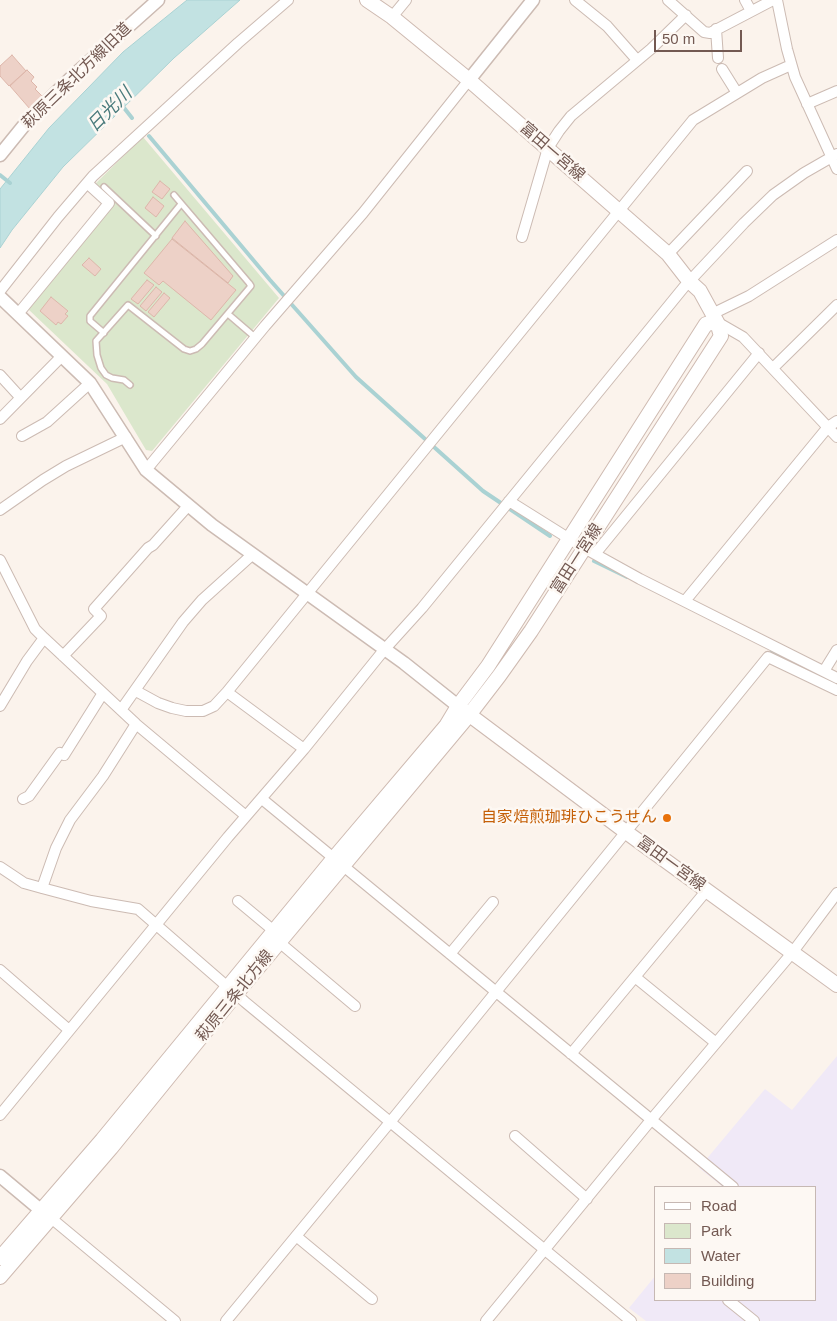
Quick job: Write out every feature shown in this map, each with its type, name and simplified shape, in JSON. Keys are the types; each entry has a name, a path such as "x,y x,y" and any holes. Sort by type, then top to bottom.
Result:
{"main road":[{"name":"富田一宮線","path":"368,0 392,17 469,80 668,254 689,281 700,291 721,336 590,551 531,631 464,710"},
{"name":"富田一宮線","path":"464,710 488,666 706,324 714,318"},
{"name":"冨田一宮線","path":"464,710 626,832 837,986"},
{"name":"萩原三条北方線","path":"0,1277 109,1132 277,937 464,710"},
{"name":"萩原三条北方線","path":"0,1258 46,1214"}],"street":[{"name":"萩原三条北方線旧道","path":"0,155 30,118 73,76 158,0"},
{"path":"0,291 93,176 238,43 288,0"},
{"path":"392,17 406,0"},
{"path":"146,470 282,306 363,213 533,0"},
{"path":"575,0 607,26 637,60"},
{"path":"668,0 704,32 710,33 773,0"},
{"path":"745,0 751,11"},
{"path":"777,0 791,65 807,104 834,155 837,169"},
{"path":"522,237 548,148 571,116 668,34 686,15"},
{"path":"716,29 718,58"},
{"path":"136,691 158,703 186,711 203,711 214,706 693,120 762,78 791,65"},
{"path":"722,69 737,93"},
{"path":"807,104 837,91"},
{"path":"0,1115 246,816 304,750 384,650 422,608 689,281 773,195 834,155"},
{"path":"668,254 747,171"},
{"path":"18,314 109,203 87,183"},
{"path":"837,240 714,318 743,337 837,437"},
{"path":"0,298 90,383 146,470 188,506 404,663 464,710"},
{"path":"773,368 837,305"},
{"path":"590,551 617,530 759,354"},
{"path":"0,419 62,357"},
{"path":"0,375 20,397"},
{"path":"22,436 47,422 90,383"},
{"path":"685,600 828,427 837,420"},
{"path":"0,510 66,466 126,437"},
{"path":"506,505 570,538 590,551 837,678"},
{"path":"63,656 101,616 94,609 188,506"},
{"path":"121,710 136,691 182,622 202,600 253,554"},
{"path":"0,560 35,629 136,724 246,816"},
{"path":"0,706 27,660 44,638"},
{"path":"824,671 837,650"},
{"path":"226,1321 768,657 837,690"},
{"path":"227,692 304,750"},
{"path":"23,800 29,796 60,753 64,755 103,693"},
{"path":"42,888 56,848 70,820 104,776 136,724"},
{"path":"262,798 732,1186"},
{"path":"0,867 24,883 91,901 138,909 232,990 631,1321"},
{"path":"571,1054 707,890"},
{"path":"486,1321 651,1120 792,953 837,894"},
{"path":"238,901 355,1006"},
{"path":"450,954 493,902"},
{"path":"0,970 68,1030"},
{"path":"636,977 716,1043"},
{"path":"515,1136 587,1199"},
{"path":"0,1176 175,1321"},
{"path":"296,1236 372,1299"},
{"path":"729,1301 754,1321"}],"lane":[{"path":"104,187 156,236"},
{"path":"130,385 124,380 106,375 101,368 97,356 96,341 128,305 190,351 202,344 251,286 174,195"},
{"path":"104,333 90,321 90,316 181,204"},
{"path":"228,314 256,338"}],"shaded area":[{"path":"837,1056 837,1321 646,1321 629,1308 654,1277 654,1301 817,1301 817,1186 722,1186 699,1168 765,1089 792,1110"}],"green space":[{"path":"143,137 279,298 152,451 146,450 107,384 28,309 113,204 93,186"}],"water":[{"name":"日光川","path":"187,0 240,0 174,58 63,167 12,230 0,248 0,189 49,128 123,52"}],"building":[{"path":"12,55 26,71 9,86 0,76 0,66"},
{"path":"27,70 34,77 31,81 37,87 35,89 42,96 30,109 10,86"},
{"path":"160,181 170,189 162,199 152,192"},
{"path":"153,197 164,206 156,217 145,208"},
{"path":"185,221 233,276 228,283 172,238"},
{"path":"172,239 236,290 211,320 163,281 159,285 144,273"},
{"path":"89,258 101,269 95,276 82,265"},
{"path":"147,280 154,285 138,304 131,299"},
{"path":"156,287 162,292 146,311 140,306"},
{"path":"164,293 170,298 154,317 148,312"},
{"path":"51,297 68,311 65,314 68,316 61,324 58,322 56,325 40,311"}],"waterway":[{"name":"日光川","path":"121,104 132,118"},
{"path":"149,136 270,280 356,377 483,491 550,536"},
{"path":"0,175 10,183"},
{"path":"594,561 627,577"},
{"path":"772,651 821,675"}],"place":[{"name":"自家焙煎珈琲ひこうせん","path":"667,818"}]}
